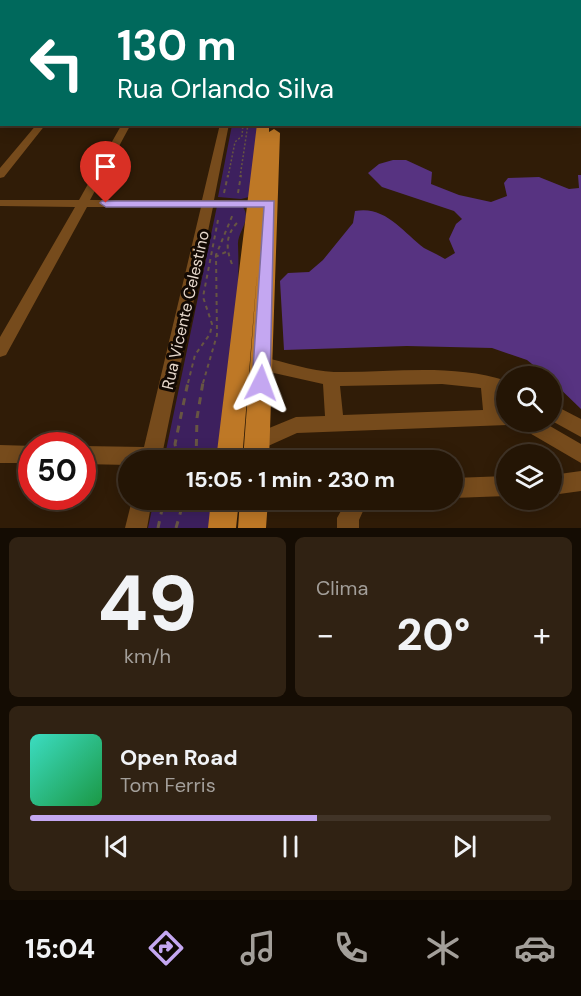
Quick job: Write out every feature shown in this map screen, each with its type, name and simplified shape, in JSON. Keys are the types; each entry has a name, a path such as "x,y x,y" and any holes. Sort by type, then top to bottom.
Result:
{"main road":[{"path":"230,450 250,204 263,126"},
{"path":"256,450 262,364 250,204 274,126"},
{"path":"222,528 224,510"},
{"path":"252,528 253,510"}],"street":[{"path":"0,175 40,126"},
{"path":"0,351 85,203 126,126"},
{"name":"Rua Vicente Celestino","path":"153,450 216,201 225,126"},
{"path":"0,203 216,201 250,204"},
{"path":"262,364 331,379 441,377 496,384"},
{"path":"331,379 335,423"},
{"path":"489,382 496,404"},
{"path":"258,450 296,425 496,417"},
{"path":"562,418 581,429"},
{"path":"544,432 581,454"},
{"path":"0,454 18,454"},
{"path":"96,456 118,457"},
{"path":"562,484 581,481"},
{"path":"463,488 496,486"},
{"path":"136,528 140,510"},
{"path":"348,528 354,510"}],"path":[{"path":"216,201 234,142 242,136 243,126"},
{"path":"176,450 175,444 191,369 195,355 210,334 212,324 203,297 214,258 224,231 250,204 248,126"},
{"path":"196,450 196,418 205,371 217,335 214,258 219,216"},
{"path":"214,258 226,252"},
{"path":"158,528 162,510"},
{"path":"176,528 181,510"}],"shaded area":[{"path":"232,126 258,126 249,197 241,199 218,197"},
{"path":"393,160 406,160 432,172 431,184 459,195 491,202 507,196 504,183 508,178 539,177 569,189 579,188 578,175 581,175 581,409 562,391 562,366 534,366 527,360 492,348 407,346 284,350 280,281 288,273 309,272 323,260 353,223 355,211 366,210 384,216 424,248 445,259 455,253 449,239 456,224 462,219 454,211 382,187 368,173 379,164"},
{"path":"217,206 243,207 246,217 238,240 236,326 222,450 166,450"},
{"path":"152,510 216,510 214,528 148,528"}],"route":[{"path":"106,203 270,204 261,383"}]}
